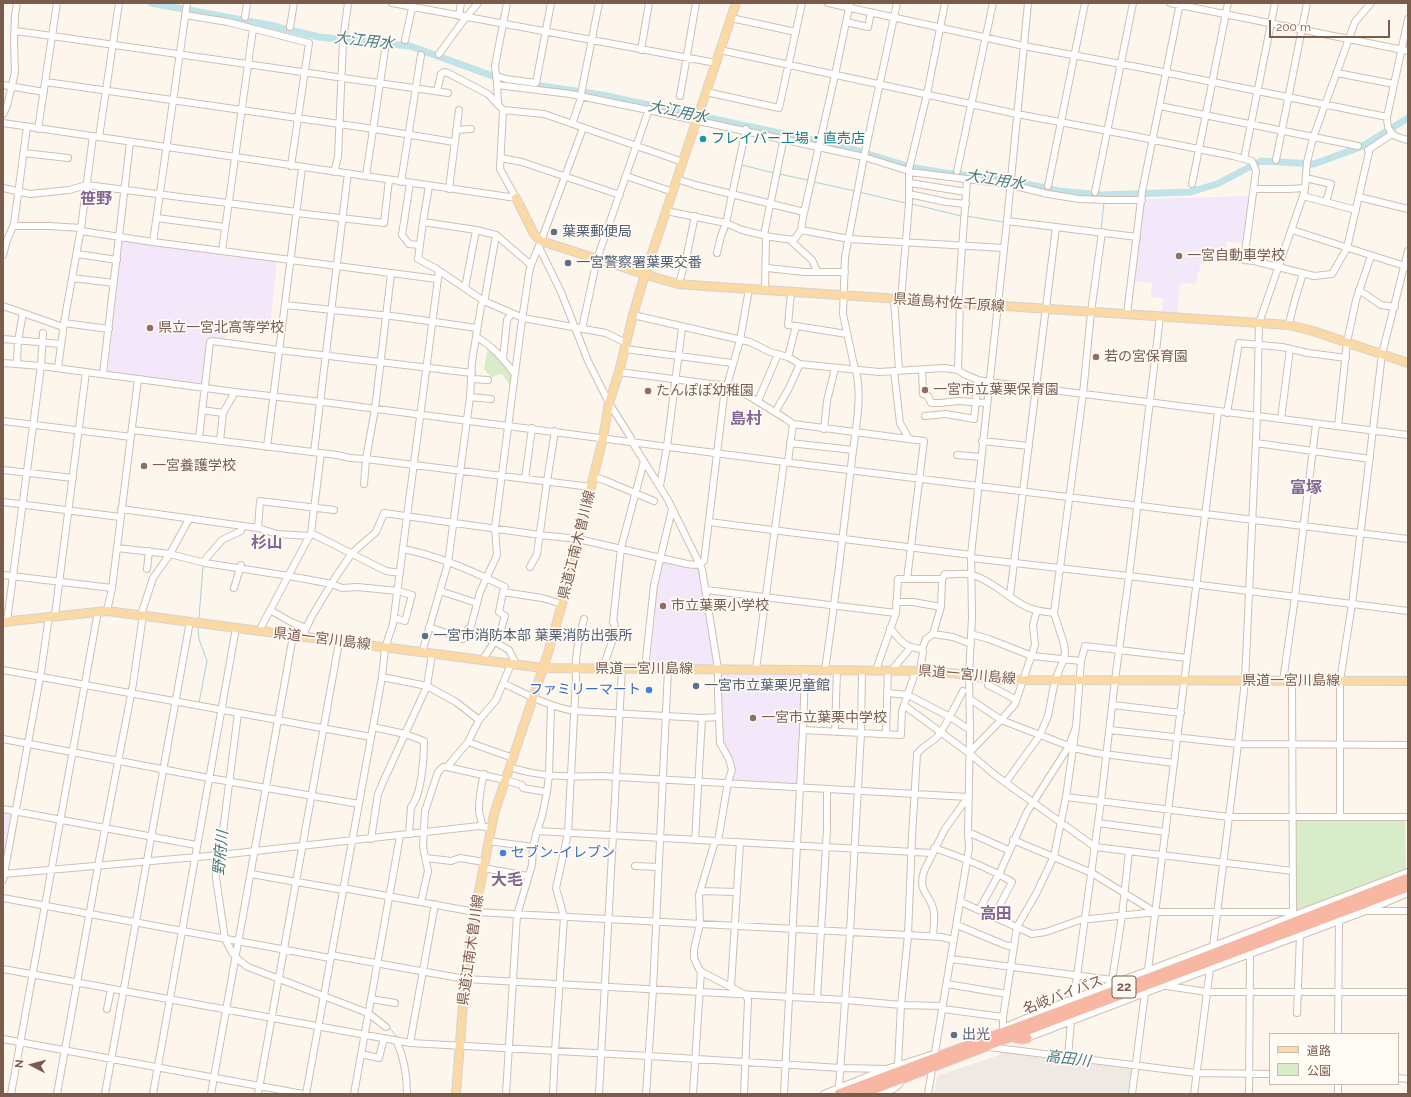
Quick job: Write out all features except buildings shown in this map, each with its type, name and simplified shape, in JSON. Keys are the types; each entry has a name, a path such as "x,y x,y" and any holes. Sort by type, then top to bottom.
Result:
{"highway":[{"name":"名岐バイパス","path":"862,1094 903,1078 949,1052 1198,960 1408,878"},
{"name":"名岐バイパス","path":"840,1091 933,1060 987,1046 1408,887"},
{"name":"22","path":"949,1052 954,1044 1003,1028"},
{"name":"22","path":"1011,1037 1021,1039 1027,1038"}],"main road":[{"name":"県道江南木曽川線","path":"456,1094 465,979 475,912 494,814 543,668 562,604 603,438 609,403 619,372 633,316 682,162 736,3"},
{"path":"516,198 540,244"},
{"name":"県道島村佐千原線","path":"540,244 597,259 679,284 1289,325 1306,328 1408,363"},
{"name":"県道一宮川島線","path":"5,621 107,611 543,668 918,670 944,672 989,679 1022,680 1408,682"}],"street":[{"path":"3,114 7,106 15,72 15,15 17,3"},
{"path":"38,129 57,3"},
{"path":"58,368 63,325 77,254 87,185 106,91 119,3"},
{"path":"245,17 247,3"},
{"path":"290,27 294,3"},
{"path":"334,172 338,157 343,39 348,3"},
{"path":"392,3 413,5 466,18 716,64"},
{"path":"459,16 461,3"},
{"path":"439,54 478,3"},
{"path":"498,104 495,66 507,3"},
{"path":"497,80 506,79 536,82 551,3"},
{"path":"572,124 582,93 599,3"},
{"path":"641,50 649,3"},
{"path":"680,96 696,3"},
{"path":"706,92 779,108 802,3"},
{"path":"828,3 849,5 870,12 1024,46 1387,117"},
{"path":"825,670 835,606 855,433 859,383 843,314 843,296 846,272 845,257 897,3"},
{"path":"909,439 900,423 897,370 898,299 906,243 910,169 945,3"},
{"path":"956,171 972,104 992,3"},
{"path":"928,1094 969,848 968,797 972,575 971,556 986,403 1007,221 1028,3"},
{"path":"1048,186 1062,123 1085,3"},
{"path":"1095,192 1133,3"},
{"path":"1170,3 1408,51"},
{"path":"1192,184 1200,150 1228,3"},
{"path":"1244,159 1275,3"},
{"path":"1276,160 1307,3"},
{"path":"1213,946 1230,817 1245,680 1256,443 1259,323 1303,196 1307,165 1313,138 1355,22 1371,3"},
{"path":"1127,314 1142,196 1180,4"},
{"path":"405,40 413,5"},
{"path":"666,211 695,216 742,230 794,240 801,230 849,5"},
{"path":"153,242 186,9 253,29 278,34 309,43 291,166"},
{"path":"846,22 868,27 870,12"},
{"path":"731,18 796,32"},
{"path":"1408,19 1387,117 1387,126 1391,132 1397,138 1408,140"},
{"path":"222,251 253,29"},
{"path":"15,32 52,36 448,93"},
{"path":"366,176 385,50"},
{"path":"720,50 1017,114 1244,159 1254,165 1256,171 1255,189 1244,260 1254,261 1314,276 1332,274 1347,248 1369,152 1368,150 1391,132"},
{"path":"401,182 421,55"},
{"path":"437,91 441,74 444,72 448,73 488,94 503,110 500,169 516,198"},
{"path":"1337,73 1394,84"},
{"path":"497,80 582,93 696,120 784,138 819,143 865,154 910,169 967,180 1010,182 1048,194 1078,199 1107,200 1142,196"},
{"path":"46,82 340,124 454,142"},
{"path":"3,85 44,92"},
{"path":"1160,106 1282,132 1358,146"},
{"path":"582,329 597,259 648,109"},
{"path":"449,189 459,110"},
{"path":"503,110 544,114 682,162"},
{"path":"3,123 302,168 348,173 516,198"},
{"path":"3,254 5,239 13,226 27,127"},
{"path":"456,130 471,128"},
{"path":"429,627 463,639 468,629 470,630 480,592 497,555 495,528 531,265 566,177 583,128"},
{"path":"717,253 721,236 726,224 746,130"},
{"path":"766,290 767,268 765,235 784,138"},
{"path":"103,374 130,142"},
{"path":"24,153 68,158"},
{"path":"501,158 522,162 620,195"},
{"path":"267,447 302,168"},
{"path":"259,631 310,534 314,507 320,402 348,173"},
{"path":"626,176 673,192"},
{"path":"1306,178 1331,184 1326,202"},
{"path":"677,179 804,212"},
{"path":"3,188 30,194 68,190 87,185 384,223 389,180"},
{"path":"958,370 959,303 967,180"},
{"path":"410,183 402,235 409,244 420,245"},
{"path":"910,183 966,192"},
{"path":"429,186 418,259 466,288 484,301 523,318 606,333 625,346 678,356 732,363"},
{"path":"1255,189 1305,188"},
{"path":"909,194 946,202 966,204"},
{"path":"1303,196 1356,210"},
{"path":"1359,197 1408,209"},
{"path":"679,284 695,216"},
{"path":"157,218 225,228"},
{"path":"1007,221 1137,237"},
{"path":"423,222 476,230 496,235 531,265"},
{"path":"13,226 49,226 153,242 437,279"},
{"path":"1010,595 1056,227"},
{"path":"466,288 476,230"},
{"path":"801,230 849,240 1004,248"},
{"path":"1292,230 1406,267"},
{"path":"1006,782 1040,735 1048,716 1055,680 1064,659 1064,644 1054,613 1083,394 1091,312 1102,232"},
{"path":"422,652 448,563 470,397 472,362 481,306 484,301 496,235"},
{"path":"790,240 812,260 817,271"},
{"path":"540,244 561,292 588,361 609,403 660,486 702,569 718,669 718,717 720,743 729,759 732,770 716,841 700,891 700,924 694,949 694,958 701,971 746,995 748,1000 744,1094"},
{"path":"1340,816 1340,681 1361,534 1382,354 1406,267 1408,251"},
{"path":"77,254 117,260"},
{"path":"1338,426 1347,342 1359,290 1371,256"},
{"path":"767,268 805,272 846,272"},
{"path":"3,1039 304,1094 324,995 373,727 382,677 385,648 394,624 439,271"},
{"path":"1289,325 1293,302 1303,273"},
{"path":"364,484 366,459 375,409 391,274"},
{"path":"72,278 114,283"},
{"path":"302,637 312,616 352,553 376,532 384,513 578,539 697,566 704,561 724,396 732,363 740,340 749,289"},
{"path":"1359,290 1381,304 1395,307"},
{"path":"791,292 788,325 847,334"},
{"path":"285,305 477,328"},
{"path":"3,306 63,325 109,329"},
{"path":"17,364 18,341 23,313"},
{"path":"503,359 507,320 511,314"},
{"path":"633,316 750,342 788,357 800,364 878,372 944,368 958,370 978,380 989,382 1408,435"},
{"path":"1070,1001 1077,975 1102,800 1115,680 1138,506 1160,317"},
{"path":"788,357 796,326"},
{"path":"660,486 667,446 682,328"},
{"path":"5,621 14,576 41,366 43,333"},
{"path":"476,337 486,342 515,374"},
{"path":"3,339 61,344"},
{"path":"199,438 210,342 212,341 427,368 488,380"},
{"path":"1227,413 1240,343 1282,347 1308,353 1346,358"},
{"path":"1281,419 1290,349"},
{"path":"758,401 778,354"},
{"path":"3,363 58,368 273,397 532,428 786,462 1408,539"},
{"path":"775,412 788,390 800,364"},
{"path":"824,429 827,401 835,368"},
{"path":"922,370 923,394 928,396 931,403 958,401 986,403"},
{"path":"86,372 59,582 3,876 52,870 218,855 482,826 492,828"},
{"path":"619,372 727,386 758,401 792,424 924,441 907,579"},
{"path":"107,611 112,588 138,379"},
{"path":"925,416 946,414 974,420 978,380"},
{"path":"220,441 224,413 235,392"},
{"path":"470,397 491,399"},
{"path":"202,410 224,413"},
{"path":"1148,970 1154,912 1169,809 1181,713 1183,681 1197,585 1218,412"},
{"path":"3,421 131,438"},
{"path":"756,669 767,597 775,529 790,444 792,424"},
{"path":"1283,681 1295,597 1316,424"},
{"path":"525,479 532,428"},
{"path":"132,430 591,487"},
{"path":"530,567 537,554 546,481 555,431"},
{"path":"982,441 1029,446"},
{"path":"1256,443 1370,459"},
{"path":"790,444 853,450"},
{"path":"957,455 981,457"},
{"path":"604,668 612,645 615,626 613,622 622,548 644,461"},
{"path":"3,470 73,478"},
{"path":"593,477 604,480 654,501"},
{"path":"258,528 260,501 334,510"},
{"path":"3,502 120,517"},
{"path":"121,509 258,528 277,534 310,534 352,553 386,571 400,573"},
{"path":"645,668 654,585 659,558 672,509"},
{"path":"57,1094 118,761 142,615 153,578 170,554 189,519"},
{"path":"709,522 911,546 1059,568 1408,611"},
{"path":"203,562 222,540 241,530 241,526"},
{"path":"117,548 170,554 203,562 241,567 332,584 342,588 357,587 398,591 412,595 405,621 394,618"},
{"path":"404,549 448,563 505,587 499,612 505,616 496,642 482,661"},
{"path":"147,569 149,551"},
{"path":"234,588 241,567"},
{"path":"803,730 901,735 902,712 918,670 926,639 933,634 941,607 942,579 945,574 965,573 972,575 1000,588 1028,608 1054,613"},
{"path":"3,575 112,588"},
{"path":"876,670 896,613 898,579 942,579"},
{"path":"706,590 896,613"},
{"path":"440,592 477,603"},
{"path":"503,592 542,598 562,604"},
{"path":"896,602 912,602 941,607"},
{"path":"270,610 291,622 306,628"},
{"path":"969,753 1015,704 1022,680 1032,656 1034,645 1033,625 1037,610"},
{"path":"11,1094 98,611"},
{"path":"553,1094 564,917 556,888 568,833 575,711 575,668 579,637 584,619"},
{"path":"105,1094 190,621"},
{"path":"152,1094 236,628"},
{"path":"890,628 900,640 910,648 922,650"},
{"path":"447,767 468,742 479,720 496,700 514,660 510,650 470,630"},
{"path":"933,634 953,637 971,644"},
{"path":"971,634 989,639 1032,656 1081,661"},
{"path":"211,1094 293,636"},
{"path":"258,1094 339,642"},
{"path":"1187,658 1085,646 1081,661 1076,727 1071,747 1066,796 1054,856 1046,875 1018,927 1006,994 1003,1028 1070,1001 1113,981 1213,946 1408,872"},
{"path":"886,734 890,670 910,648"},
{"path":"371,839 378,794 427,686 432,654"},
{"path":"599,1094 622,668"},
{"path":"646,1094 653,990 668,669"},
{"path":"3,670 371,737"},
{"path":"784,1094 805,670"},
{"path":"835,732 837,670"},
{"path":"840,1091 839,1086 846,1000 855,848 861,733 862,670"},
{"path":"382,677 427,686 456,702 479,720"},
{"path":"1292,681 1295,914"},
{"path":"503,683 551,705 575,711 702,718 718,717"},
{"path":"988,685 1016,699"},
{"path":"898,1065 901,1005 908,935 917,754 920,749 937,737 950,717 963,691"},
{"path":"888,693 908,695 950,717 970,730"},
{"path":"970,699 1001,720 1071,747 1107,754 1174,763"},
{"path":"506,1094 517,915 532,865 533,847 542,816 549,775 551,705"},
{"path":"1113,705 1181,713"},
{"path":"905,706 1095,847 1294,871"},
{"path":"237,713 216,878 226,939 230,950 248,967 279,977 368,1012 386,1027"},
{"path":"696,840 702,718"},
{"path":"373,727 405,734 424,741 425,757 414,804 411,807 409,834"},
{"path":"1110,730 1238,744 1408,745"},
{"path":"3,739 209,778 359,804"},
{"path":"468,742 513,758"},
{"path":"979,910 999,874 1008,850 1033,801 1071,747"},
{"path":"421,902 428,871 423,847 425,812 438,772 443,767 484,774 522,785 523,788 546,792"},
{"path":"510,767 526,773 571,777 601,776 968,797"},
{"path":"482,826 482,819 479,812 481,787 484,774"},
{"path":"817,999 828,789"},
{"path":"417,793 429,796"},
{"path":"1066,796 1230,817 1408,817"},
{"path":"932,936 934,921 933,908 923,889 922,878 924,870 945,829 968,797"},
{"path":"3,809 196,845"},
{"path":"1098,823 1166,832"},
{"path":"537,831 911,852 933,850 967,860 999,874 1012,882 994,916"},
{"path":"968,832 1008,850"},
{"path":"354,1094 400,836"},
{"path":"1013,840 1092,873 1154,912"},
{"path":"488,841 533,847"},
{"path":"731,986 740,842"},
{"path":"1113,981 1129,851"},
{"path":"426,858 451,861 460,858 528,876"},
{"path":"636,866 659,867"},
{"path":"251,874 389,896 475,912 793,930 932,936 954,940"},
{"path":"700,891 737,892"},
{"path":"1027,1038 1074,1019 1366,911 1408,893"},
{"path":"3,898 284,950 465,979 846,1000 943,1007 1003,1017"},
{"path":"961,902 1032,934 1046,932 1085,920 1154,912 1295,914"},
{"path":"410,1043 435,904"},
{"path":"1366,911 1408,912"},
{"path":"1338,1033 1339,920"},
{"path":"957,925 1005,945 1014,947"},
{"path":"1298,1013 1300,935"},
{"path":"1249,1094 1250,954"},
{"path":"951,958 1113,981"},
{"path":"3,969 410,1043 841,1068 886,1069"},
{"path":"1194,1094 1210,969"},
{"path":"693,1094 701,971"},
{"path":"947,984 1006,994"},
{"path":"1165,986 1207,992 1408,992"},
{"path":"107,1009 111,989"},
{"path":"1132,1094 1145,993"},
{"path":"371,999 395,1003"},
{"path":"1068,1057 1074,1019"},
{"path":"361,1054 379,1058 384,1038"},
{"path":"396,1040 401,1052 406,1078 407,1094"},
{"path":"987,1046 1196,1073 1269,1074"},
{"path":"824,1094 840,1091 886,1069 898,1065 933,1060"},
{"path":"879,1094 896,1091 903,1078"}],"shaded area":[{"name":"一宮自動車学校","path":"1252,196 1244,244 1227,241 1224,255 1214,262 1201,263 1196,284 1180,283 1177,316 1162,314 1163,298 1151,297 1152,283 1132,281 1143,199"},
{"path":"122,240 277,259 270,331 227,325 225,341 208,339 202,385 108,372"},
{"path":"662,560 699,567 714,662 713,666 650,667 657,588"},
{"path":"722,671 805,674 798,785 729,782 730,755 722,743 719,675"},
{"path":"3,811 13,813 3,867"},
{"path":"1003,1051 1135,1068 1131,1094 934,1094 937,1076 999,1055"}],"green space":[{"path":"488,347 513,375 511,387 502,374 491,377 484,369"},
{"path":"1405,818 1406,871 1298,911 1295,910 1295,820"}],"waterway":[{"name":"大江用水","path":"151,3 269,25 319,37 410,46 501,79"},
{"path":"833,71 834,63"},
{"path":"828,92 831,77"},
{"name":"大江用水","path":"528,84 602,95 849,148 910,167 1012,181 1059,191 1102,195 1190,192 1217,184 1261,161 1314,164 1363,146 1408,118"},
{"path":"742,165 774,173"},
{"path":"779,174 808,180"},
{"path":"814,182 855,191"},
{"path":"859,192 905,203"},
{"path":"1101,230 1104,203"},
{"path":"912,204 961,216"},
{"path":"966,216 1003,222"},
{"name":"野府川","path":"199,618 203,567"},
{"name":"野府川","path":"198,626 199,639 207,661 199,703"},
{"name":"野府川","path":"389,1027 396,1036"}],"place":[{"name":"フレイバー工場・直売店","path":"703,139"},
{"name":"葉栗郵便局","path":"554,232"},
{"name":"一宮自動車学校","path":"1179,256"},
{"name":"一宮警察署葉栗交番","path":"568,263"},
{"name":"県立一宮北高等学校","path":"150,328"},
{"name":"若の宮保育園","path":"1096,357"},
{"name":"一宮市立葉栗保育園","path":"925,390"},
{"name":"たんぽぽ幼稚園","path":"648,391"},
{"name":"一宮養護学校","path":"144,466"},
{"name":"市立葉栗小学校","path":"663,606"},
{"name":"一宮市消防本部 葉栗消防出張所","path":"425,636"},
{"name":"一宮市立葉栗児童館","path":"696,686"},
{"name":"ファミリーマート","path":"649,690"},
{"name":"一宮市立葉栗中学校","path":"753,718"},
{"name":"セブン-イレブン","path":"503,853"},
{"name":"出光","path":"954,1035"}],"district":[{"name":"笹野","path":"96,199"},
{"name":"島村","path":"746,419"},
{"name":"富塚","path":"1306,488"},
{"name":"杉山","path":"267,543"},
{"name":"大毛","path":"507,880"},
{"name":"高田","path":"996,914"}],"water label":[{"name":"高田川","path":"1068,1059"}]}
